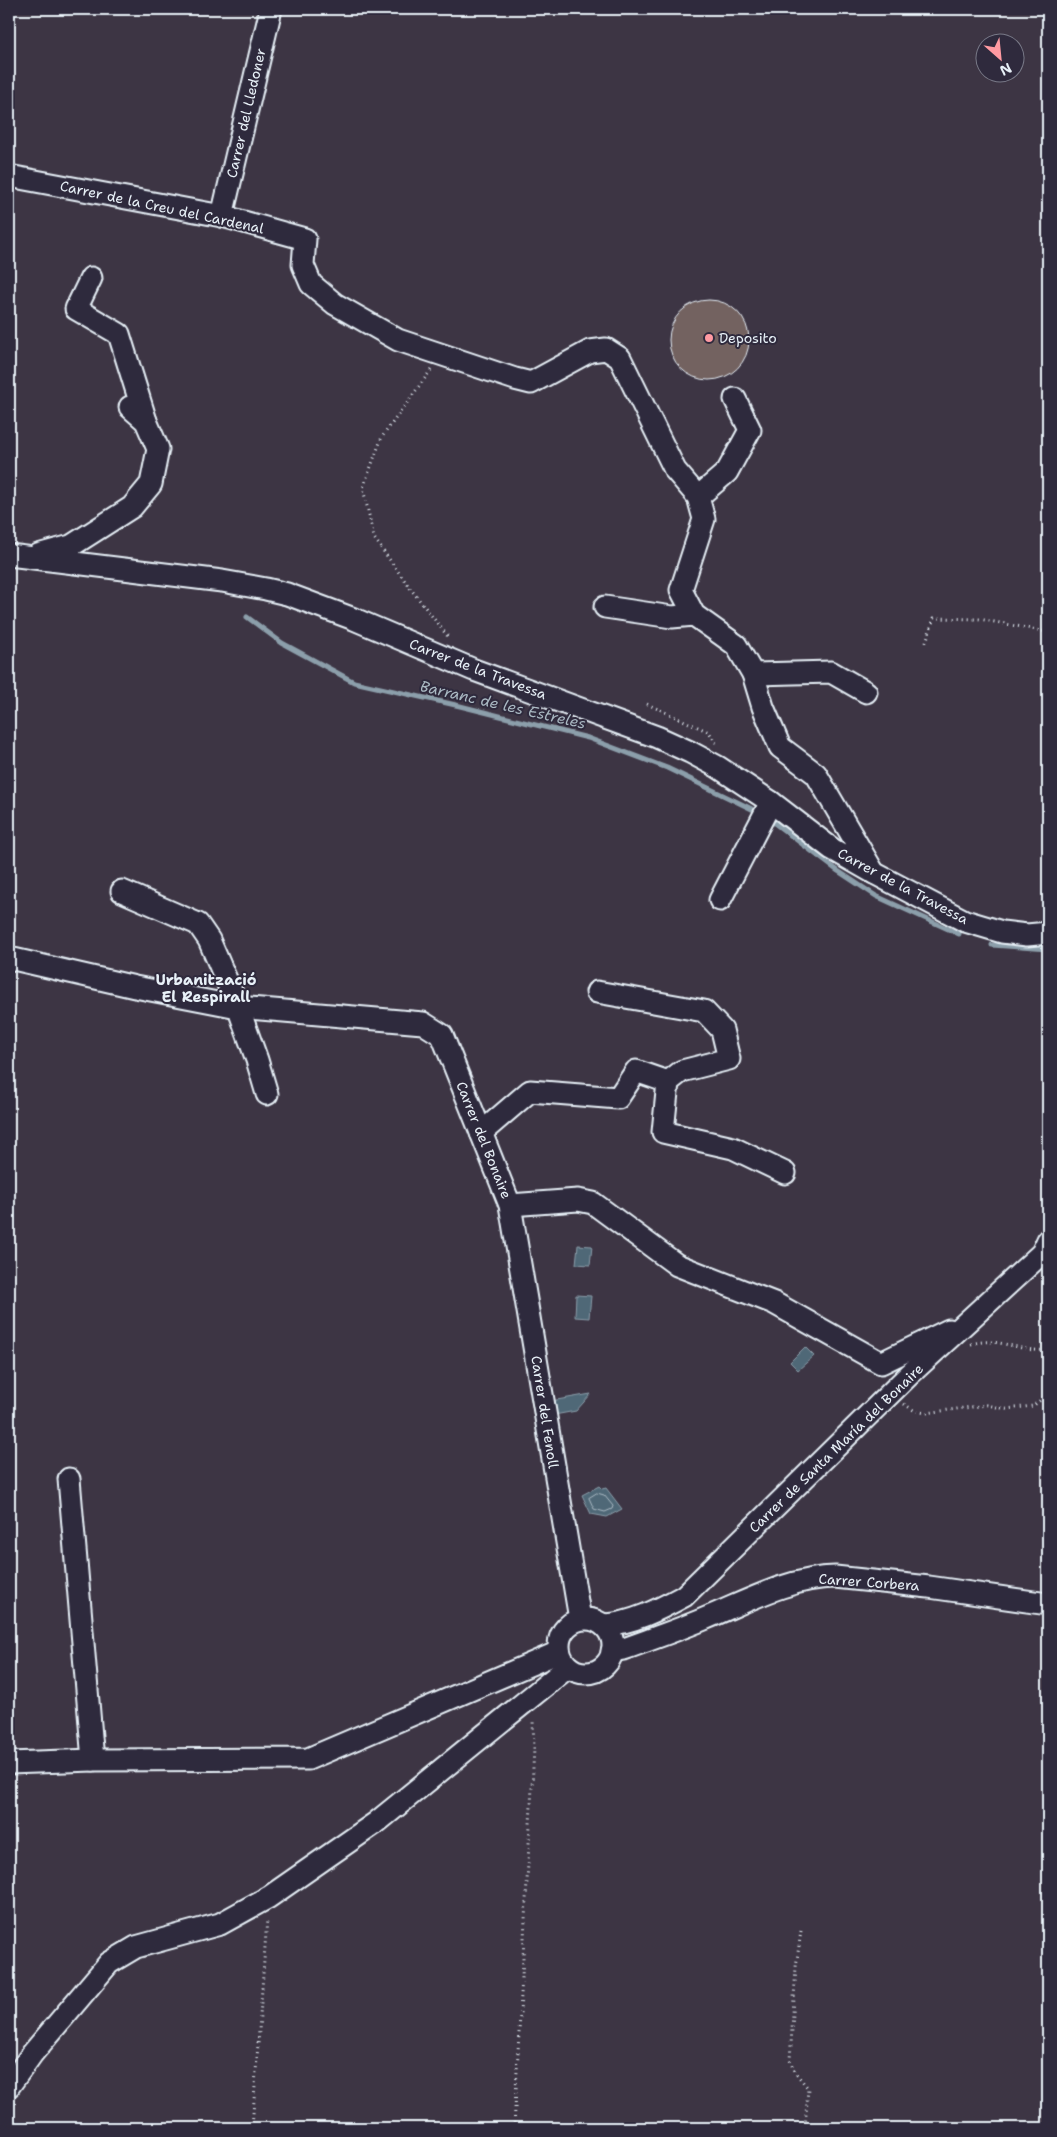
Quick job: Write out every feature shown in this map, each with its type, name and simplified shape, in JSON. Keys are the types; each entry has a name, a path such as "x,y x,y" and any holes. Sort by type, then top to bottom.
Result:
{"street":[{"name":"Carrer del Lledoner","path":"222,216 271,9"},
{"name":"Carrer de la Creu del Cardenal","path":"9,176 222,216 304,238 303,265 311,284 335,304 398,340 531,383 590,351 606,349 620,358 675,470 698,496 704,519 681,590 694,614 736,645 753,674 763,708 780,747 816,774 874,873"},
{"path":"31,558 71,546 132,507 151,484 158,449 146,421 119,334 76,309 91,278"},
{"path":"698,496 727,472 750,430 735,399"},
{"path":"130,407 146,421"},
{"name":"Carrer de la Travessa","path":"9,555 266,588 287,594 354,619 474,670 657,737 718,767 771,802 832,849 965,921 1002,932 1027,935 1048,934"},
{"path":"605,607 672,618 694,614"},
{"path":"753,674 831,672 866,692"},
{"path":"720,900 771,802"},
{"path":"122,891 198,924 209,940 238,1007 267,1094"},
{"name":"Carrer del Bonaire","path":"9,958 135,987 238,1007 423,1023 442,1035 510,1205 578,1200 593,1203 677,1265 774,1303 880,1363 972,1319"},
{"path":"597,992 704,1011 722,1030 729,1059 682,1071 668,1082 663,1132 733,1148 784,1173"},
{"path":"481,1133 530,1091 618,1098 636,1071 668,1082"},
{"name":"Carrer del Fenoll","path":"510,1205 580,1619"},
{"name":"Carrer de Santa María del Bonaire","path":"604,1625 620,1624 670,1604 684,1596 887,1397 1042,1252 1048,1240"},
{"path":"69,1479 93,1760"},
{"name":"Carrer Corbera","path":"612,1651 624,1649 702,1620 787,1584 820,1577 929,1587 1048,1604"},
{"path":"588,1618 604,1625 612,1641 612,1651 604,1665 597,1670 580,1672 564,1660 561,1635 572,1622 588,1618"},
{"path":"9,1763 93,1760 308,1759 564,1660"},
{"path":"9,2086 32,2054 109,1963 136,1947 220,1924 269,1898 378,1822 532,1696 564,1660"}],"path":[{"path":"443,355 382,437 363,488 374,538 451,640"},
{"path":"926,642 934,618 979,619 1048,632"},
{"path":"647,704 709,732 721,748 721,767 718,767"},
{"path":"943,1344 964,1346 983,1341 1006,1344 1034,1352 1048,1350"},
{"path":"887,1397 915,1411 926,1413 986,1405 1006,1409 1033,1406 1048,1394"},
{"path":"514,2128 534,1749 532,1696"},
{"path":"252,2128 269,1898"},
{"path":"801,1931 796,1967 790,2060 794,2071 808,2088 805,2128"}],"water":[{"path":"578,1245 592,1246 590,1265 576,1264"},
{"path":"576,1295 591,1296 589,1318 575,1317"},
{"path":"805,1347 814,1356 798,1370 790,1362"},
{"path":"591,1394 576,1411 554,1415 551,1401"},
{"path":"599,1486 602,1489 606,1488 622,1509 607,1517 591,1514 582,1495"}],"building":[{"name":"Deposito","path":"709,300 724,303 737,312 746,325 749,340 746,355 737,368 724,377 709,380 694,377 681,368 672,355 669,340 672,325 681,312 694,303"}],"waterway":[{"name":"Barranc de les Estreles","path":"247,617 282,643 354,682 588,738 667,768 758,812"},
{"name":"Barranc de les Estreles","path":"769,819 838,871 876,896 959,934"},
{"name":"Barranc de les Estreles","path":"992,945 1048,949"}],"place":[{"name":"Deposito","path":"709,338"}],"district":[{"name":"Urbanització El Respirall","path":"206,988"}]}
